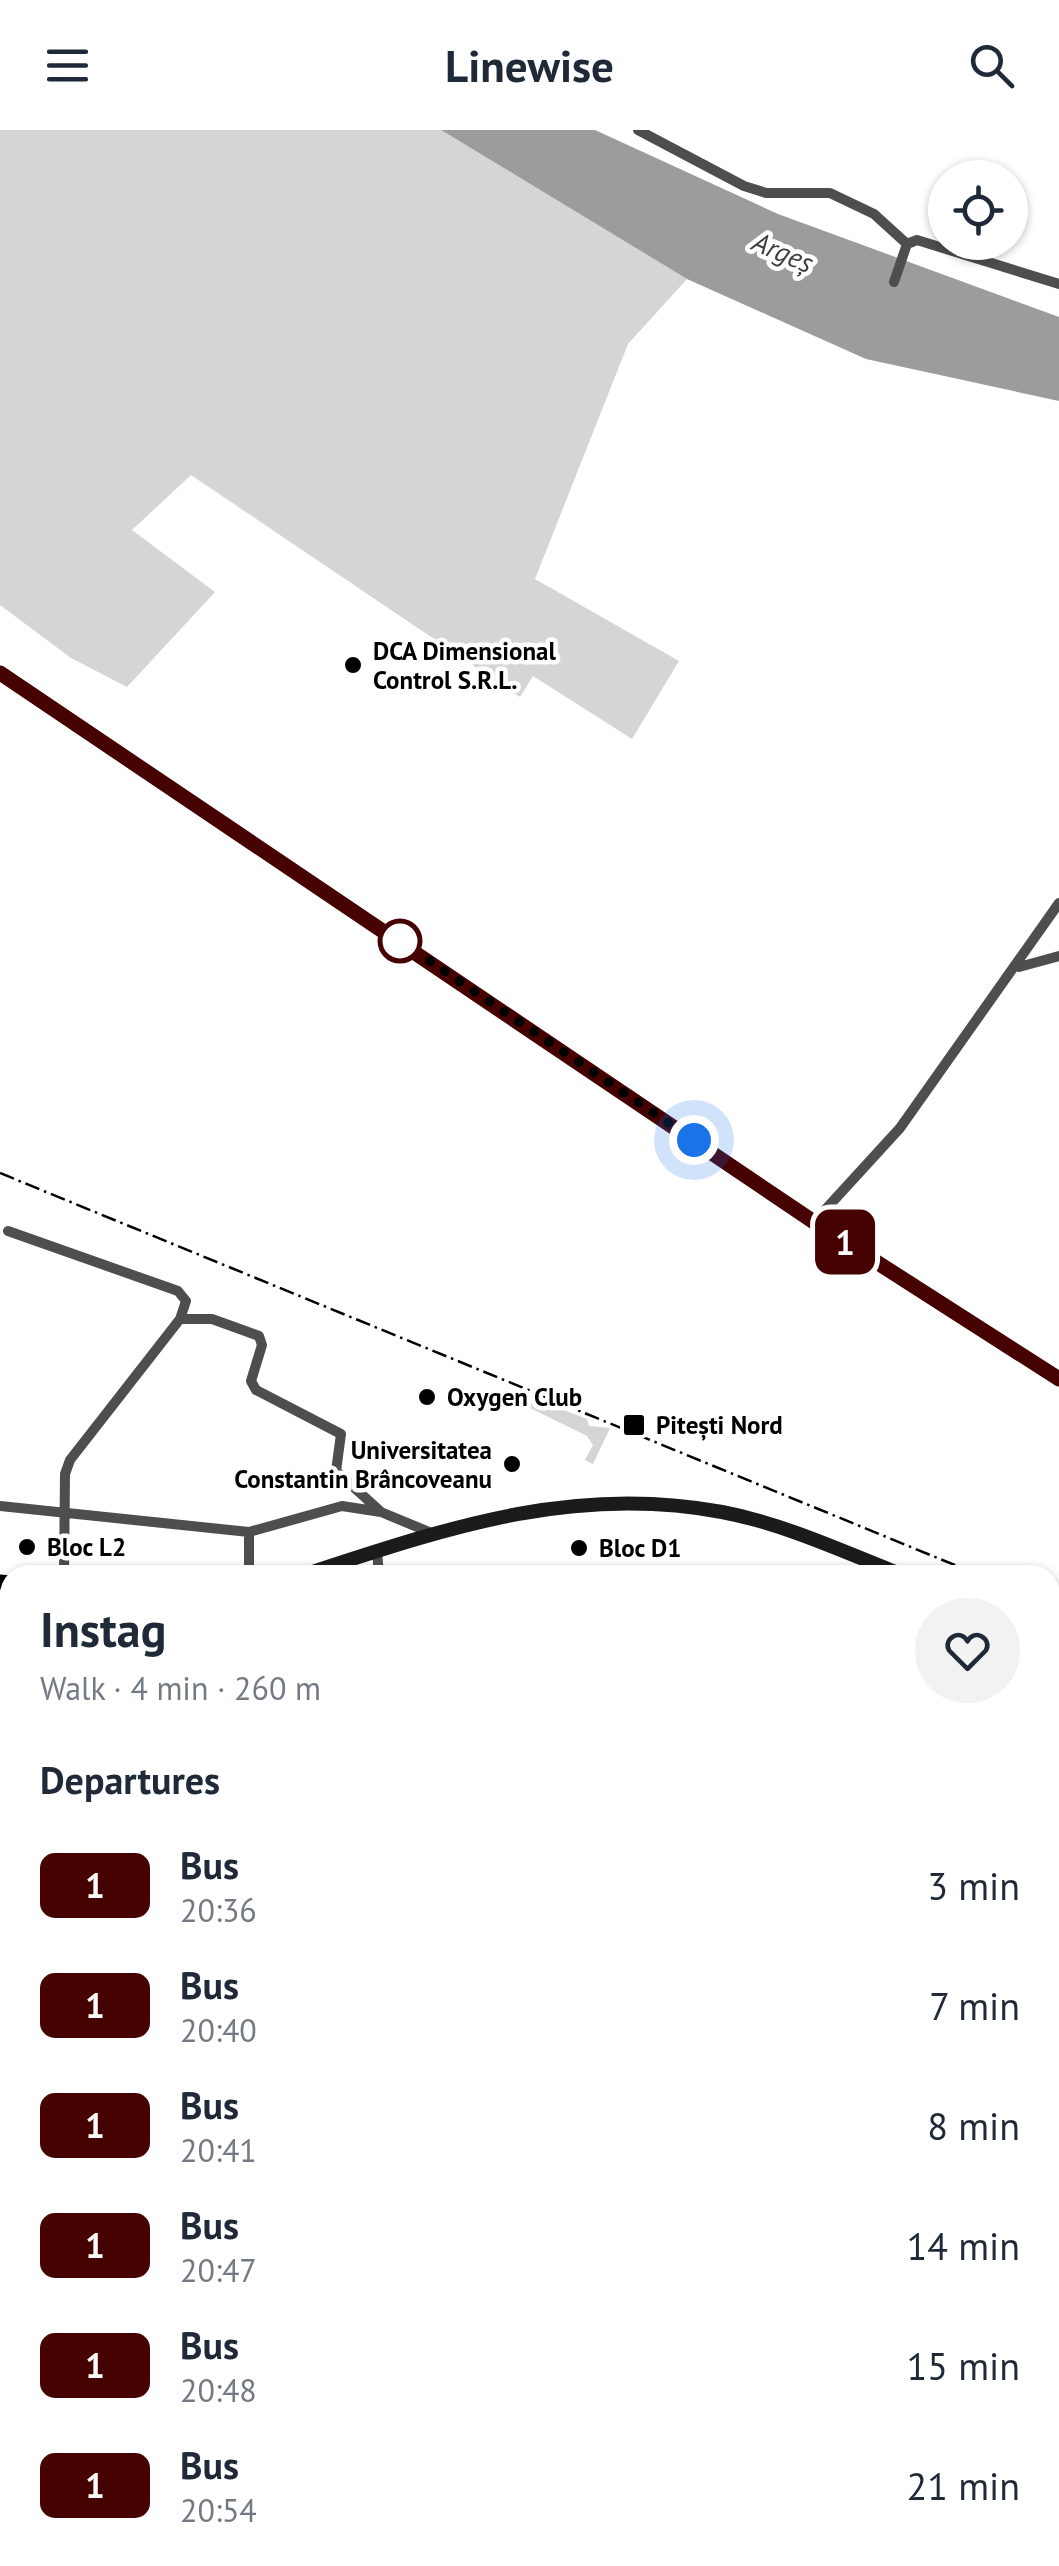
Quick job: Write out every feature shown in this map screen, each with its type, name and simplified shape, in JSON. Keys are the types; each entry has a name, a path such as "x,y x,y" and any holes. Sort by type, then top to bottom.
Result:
{"main road":[{"path":"0,673 814,1222 1059,1380"}],"street":[{"path":"638,130 744,186 766,193 830,193 874,214 912,242 1059,284"},
{"path":"894,282 912,242"},
{"path":"814,1222 900,1128 994,992 1018,967 1059,903"},
{"path":"1018,967 1059,956"},
{"path":"8,1231 185,1296 180,1319 70,1460 65,1474 65,1565"},
{"path":"180,1319 212,1319 259,1336 262,1344 252,1381 256,1390 342,1434 336,1471 381,1512"},
{"path":"333,1565 434,1534 550,1506 597,1502 679,1506 758,1521 876,1565"},
{"path":"0,1506 249,1532 342,1506 381,1512 434,1534"},
{"path":"249,1532 249,1565"},
{"path":"376,1551 378,1565"}],"shaded area":[{"path":"0,130 441,130 687,279 628,344 535,579 679,661 632,739 533,676 520,697 191,475 132,530 215,592 127,687 71,658 0,605"},
{"path":"533,1398 587,1419 589,1426 610,1428 593,1464 585,1460 593,1445 587,1436 524,1405"}],"water":[{"name":"Argeș","path":"441,130 595,130 778,214 1059,317 1059,401 866,359 687,279"}],"railway":[{"path":"0,1173 955,1565"}],"bus line":[{"name":"1","path":"0,673 814,1222 1059,1379"}],"place":[{"name":"DCA Dimensional Control S.R.L.","path":"353,665"},
{"name":"Oxygen Club","path":"427,1397"},
{"name":"Pitești Nord","path":"634,1425"},
{"name":"Universitatea Constantin Brâncoveanu","path":"512,1464"},
{"name":"Bloc L2","path":"27,1547"},
{"name":"Bloc D1","path":"579,1548"}],"route":[{"path":"400,941 694,1140"}]}
